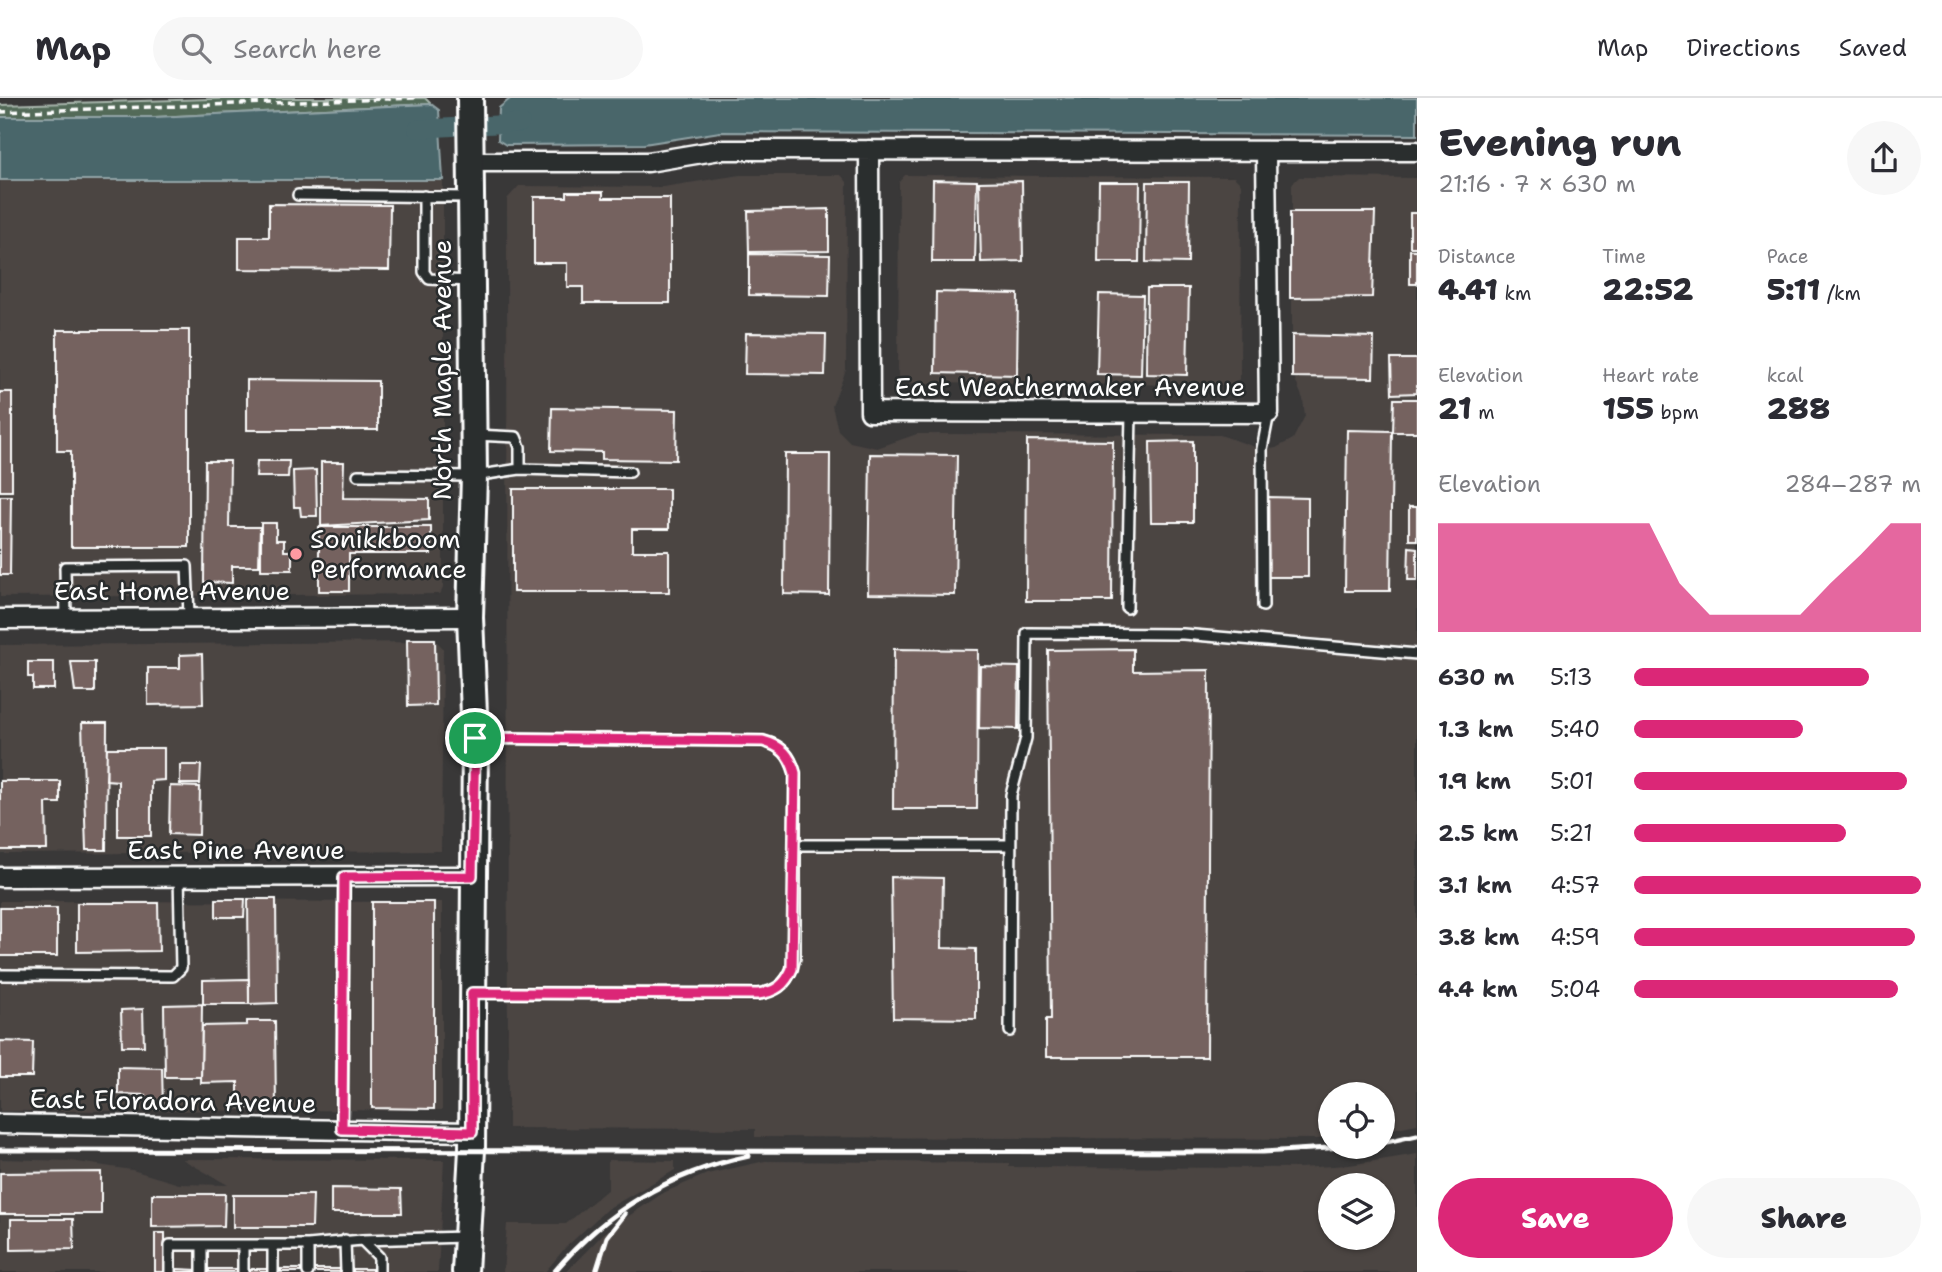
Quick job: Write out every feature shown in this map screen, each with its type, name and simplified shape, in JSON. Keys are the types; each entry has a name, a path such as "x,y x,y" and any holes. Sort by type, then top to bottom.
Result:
{"street":[{"name":"North Maple Avenue","path":"465,1272 469,1237 472,1132 475,738 470,617 474,435 470,99"},
{"path":"470,162 648,162 720,150 1417,151"},
{"name":"East Weathermaker Avenue","path":"869,150 870,412 1269,413"},
{"path":"1266,152 1269,413"},
{"name":"East Home Avenue","path":"0,618 470,617"},
{"name":"East Pine Avenue","path":"0,877 472,876"},
{"name":"East Floradora Avenue","path":"0,1124 472,1132"}],"lane":[{"path":"299,195 471,197"},
{"path":"424,196 424,272 429,279 437,281 472,281"},
{"path":"1127,608 1131,413"},
{"path":"1263,606 1262,449 1269,413"},
{"path":"474,435 516,437 520,447 520,469"},
{"path":"358,475 474,476 520,469 630,472"},
{"path":"66,617 65,567 187,566 189,616"},
{"path":"1010,1031 1011,795 1026,738 1027,633 1183,634 1417,654"},
{"path":"472,993 769,993 787,981 794,958 795,773 785,752 775,744 763,741 475,738"},
{"path":"795,845 1010,845"},
{"path":"0,975 173,976 181,968 179,875"},
{"path":"342,1129 344,877"},
{"path":"170,1272 170,1245 308,1245 345,1240 469,1237"},
{"path":"345,1240 345,1272"},
{"path":"362,1240 379,1257 379,1272"},
{"path":"202,1245 202,1272"},
{"path":"243,1245 243,1272"},
{"path":"273,1245 273,1272"},
{"path":"307,1272 308,1245"}],"path":[{"path":"0,112 417,98"}],"shaded area":[{"path":"740,175 841,175 847,182 846,370 832,406 838,430 850,442 877,448 917,434 1220,435 1264,450 1276,448 1293,439 1305,416 1303,399 1292,372 1292,184 1299,177 1417,178 1417,1124 1395,1129 1395,1082 1318,1082 1316,1139 755,1137 755,1129 508,1128 507,199 519,186 663,187"},
{"path":"905,175 1234,177 1241,184 1240,378 1233,385 904,383 898,376 899,182"},
{"path":"0,180 443,180 443,588 440,594 0,597"},
{"path":"437,642 443,648 441,851 0,854 0,645"},
{"path":"0,901 442,902 442,1110 0,1111"},
{"path":"1417,1154 1417,1272 566,1272 605,1232 663,1193 707,1174 765,1161 1009,1163 1009,1167 1299,1168 1350,1165"},
{"path":"0,1159 71,1161 132,1170 179,1184 228,1185 182,1159 444,1160 438,1272 0,1272"},
{"path":"608,1160 675,1161 675,1170 607,1209 565,1248 545,1272 503,1272 507,1224 566,1224 608,1189"}],"green space":[{"path":"247,98 425,98 431,104 155,117 0,117 0,105"}],"water":[{"path":"511,98 1417,98 1417,135 720,132 644,144 506,145 498,140 499,108"},
{"path":"431,104 439,110 443,180 0,180 0,117 155,117"}],"building":[{"path":"933,180 977,181 975,262 932,262"},
{"path":"1022,181 1023,261 981,262 979,182"},
{"path":"1099,182 1140,182 1139,262 1098,262"},
{"path":"1147,182 1189,182 1188,263 1146,262"},
{"path":"567,192 603,192 603,198 670,198 670,303 583,303 583,287 567,287 567,263 534,263 534,197 567,197"},
{"path":"269,204 390,205 389,270 239,269 239,237 269,237"},
{"path":"829,209 829,251 749,252 748,211"},
{"path":"1290,212 1375,212 1372,297 1290,298"},
{"path":"1410,213 1417,213 1417,247 1410,247"},
{"path":"1410,250 1417,250 1417,284 1410,284"},
{"path":"749,254 830,255 829,296 749,295"},
{"path":"1147,288 1189,288 1187,375 1146,374"},
{"path":"936,292 1018,294 1017,375 935,373"},
{"path":"1099,294 1143,295 1141,375 1097,374"},
{"path":"57,330 189,330 189,547 71,547 71,451 57,451"},
{"path":"746,333 826,334 825,375 745,374"},
{"path":"1292,335 1374,337 1373,378 1292,377"},
{"path":"1391,359 1417,359 1417,393 1392,394"},
{"path":"247,380 378,381 378,430 247,430"},
{"path":"0,392 12,392 12,491 0,491"},
{"path":"1394,399 1417,399 1417,432 1393,432"},
{"path":"552,408 677,410 676,460 602,459 602,452 551,451"},
{"path":"1347,430 1392,431 1390,591 1345,591"},
{"path":"1027,440 1113,441 1112,601 1026,601"},
{"path":"1193,441 1193,522 1151,522 1150,442"},
{"path":"785,454 830,454 829,595 784,594"},
{"path":"870,454 957,455 955,595 868,594"},
{"path":"205,461 230,461 229,527 260,527 259,566 232,566 232,583 204,582"},
{"path":"257,461 289,461 288,477 256,477"},
{"path":"321,462 344,462 343,498 429,499 429,520 321,526"},
{"path":"316,470 317,516 301,516 300,507 294,507 293,471"},
{"path":"513,489 669,489 669,529 632,529 632,551 669,551 669,592 513,592"},
{"path":"0,496 11,496 10,575 0,575"},
{"path":"1267,497 1308,498 1308,577 1266,577"},
{"path":"1409,507 1417,507 1417,540 1409,540"},
{"path":"261,523 276,523 276,540 284,540 284,551 292,551 292,570 261,570"},
{"path":"319,527 431,527 431,554 349,554 349,591 319,591"},
{"path":"1409,547 1417,548 1417,580 1408,580"},
{"path":"407,639 435,639 436,705 408,706"},
{"path":"894,649 978,650 977,809 893,809"},
{"path":"1133,649 1133,671 1209,670 1207,1057 1046,1057 1046,1019 1051,1019 1048,650"},
{"path":"202,654 203,704 148,705 148,668 180,668 180,655"},
{"path":"28,662 54,662 54,689 33,689 33,677 28,677"},
{"path":"71,662 95,662 95,692 75,692"},
{"path":"980,666 1019,667 1018,729 979,728"},
{"path":"82,723 107,723 106,850 86,850"},
{"path":"107,748 164,748 164,780 151,781 151,836 118,836 118,781 106,780"},
{"path":"180,765 201,765 200,784 180,784"},
{"path":"0,781 60,781 60,803 46,803 47,850 0,850"},
{"path":"170,786 200,787 199,835 169,834"},
{"path":"891,877 943,878 942,948 976,949 976,1019 893,1018"},
{"path":"216,899 245,899 244,917 216,917"},
{"path":"248,899 276,899 277,1003 249,1004"},
{"path":"372,902 434,902 434,1109 372,1108"},
{"path":"77,903 158,903 159,951 77,952"},
{"path":"0,908 57,908 57,956 0,956"},
{"path":"249,979 249,1004 203,1004 203,980"},
{"path":"202,1004 201,1077 165,1077 164,1005"},
{"path":"143,1009 144,1046 122,1046 121,1010"},
{"path":"247,1021 275,1021 276,1110 238,1107 238,1082 201,1083 202,1026 247,1025"},
{"path":"0,1041 33,1042 32,1077 0,1077"},
{"path":"118,1067 162,1068 163,1108 146,1108 146,1095 118,1094"},
{"path":"101,1172 101,1214 0,1214 0,1173"},
{"path":"331,1188 401,1189 402,1213 331,1213"},
{"path":"152,1194 225,1194 224,1226 152,1227"},
{"path":"233,1195 313,1195 312,1227 233,1227"},
{"path":"11,1219 73,1219 74,1249 11,1250"},
{"path":"155,1233 165,1233 165,1272 155,1272"},
{"path":"177,1269 197,1270 197,1272 177,1272"},
{"path":"209,1269 237,1269 237,1272 209,1272"},
{"path":"249,1269 269,1269 269,1272 249,1272"},
{"path":"281,1269 301,1269 301,1272 281,1272"},
{"path":"313,1269 341,1269 341,1272 313,1272"},
{"path":"353,1269 372,1269 372,1272 353,1272"}],"waterway":[{"path":"417,129 521,123"}],"railway":[{"path":"1395,1140 1417,1135"},
{"path":"0,1150 1263,1152 1318,1149"},
{"path":"554,1272 596,1230 641,1197 692,1173 749,1156"},
{"path":"596,1272 607,1237 625,1214"}],"place":[{"name":"Sonikkboom Performance","path":"296,554"}],"route":[{"path":"475,738 763,741 775,744 792,762 795,773 792,969 787,981 778,988 769,993 758,994 472,993 472,1132 342,1129 344,877 472,876 475,738"}]}
